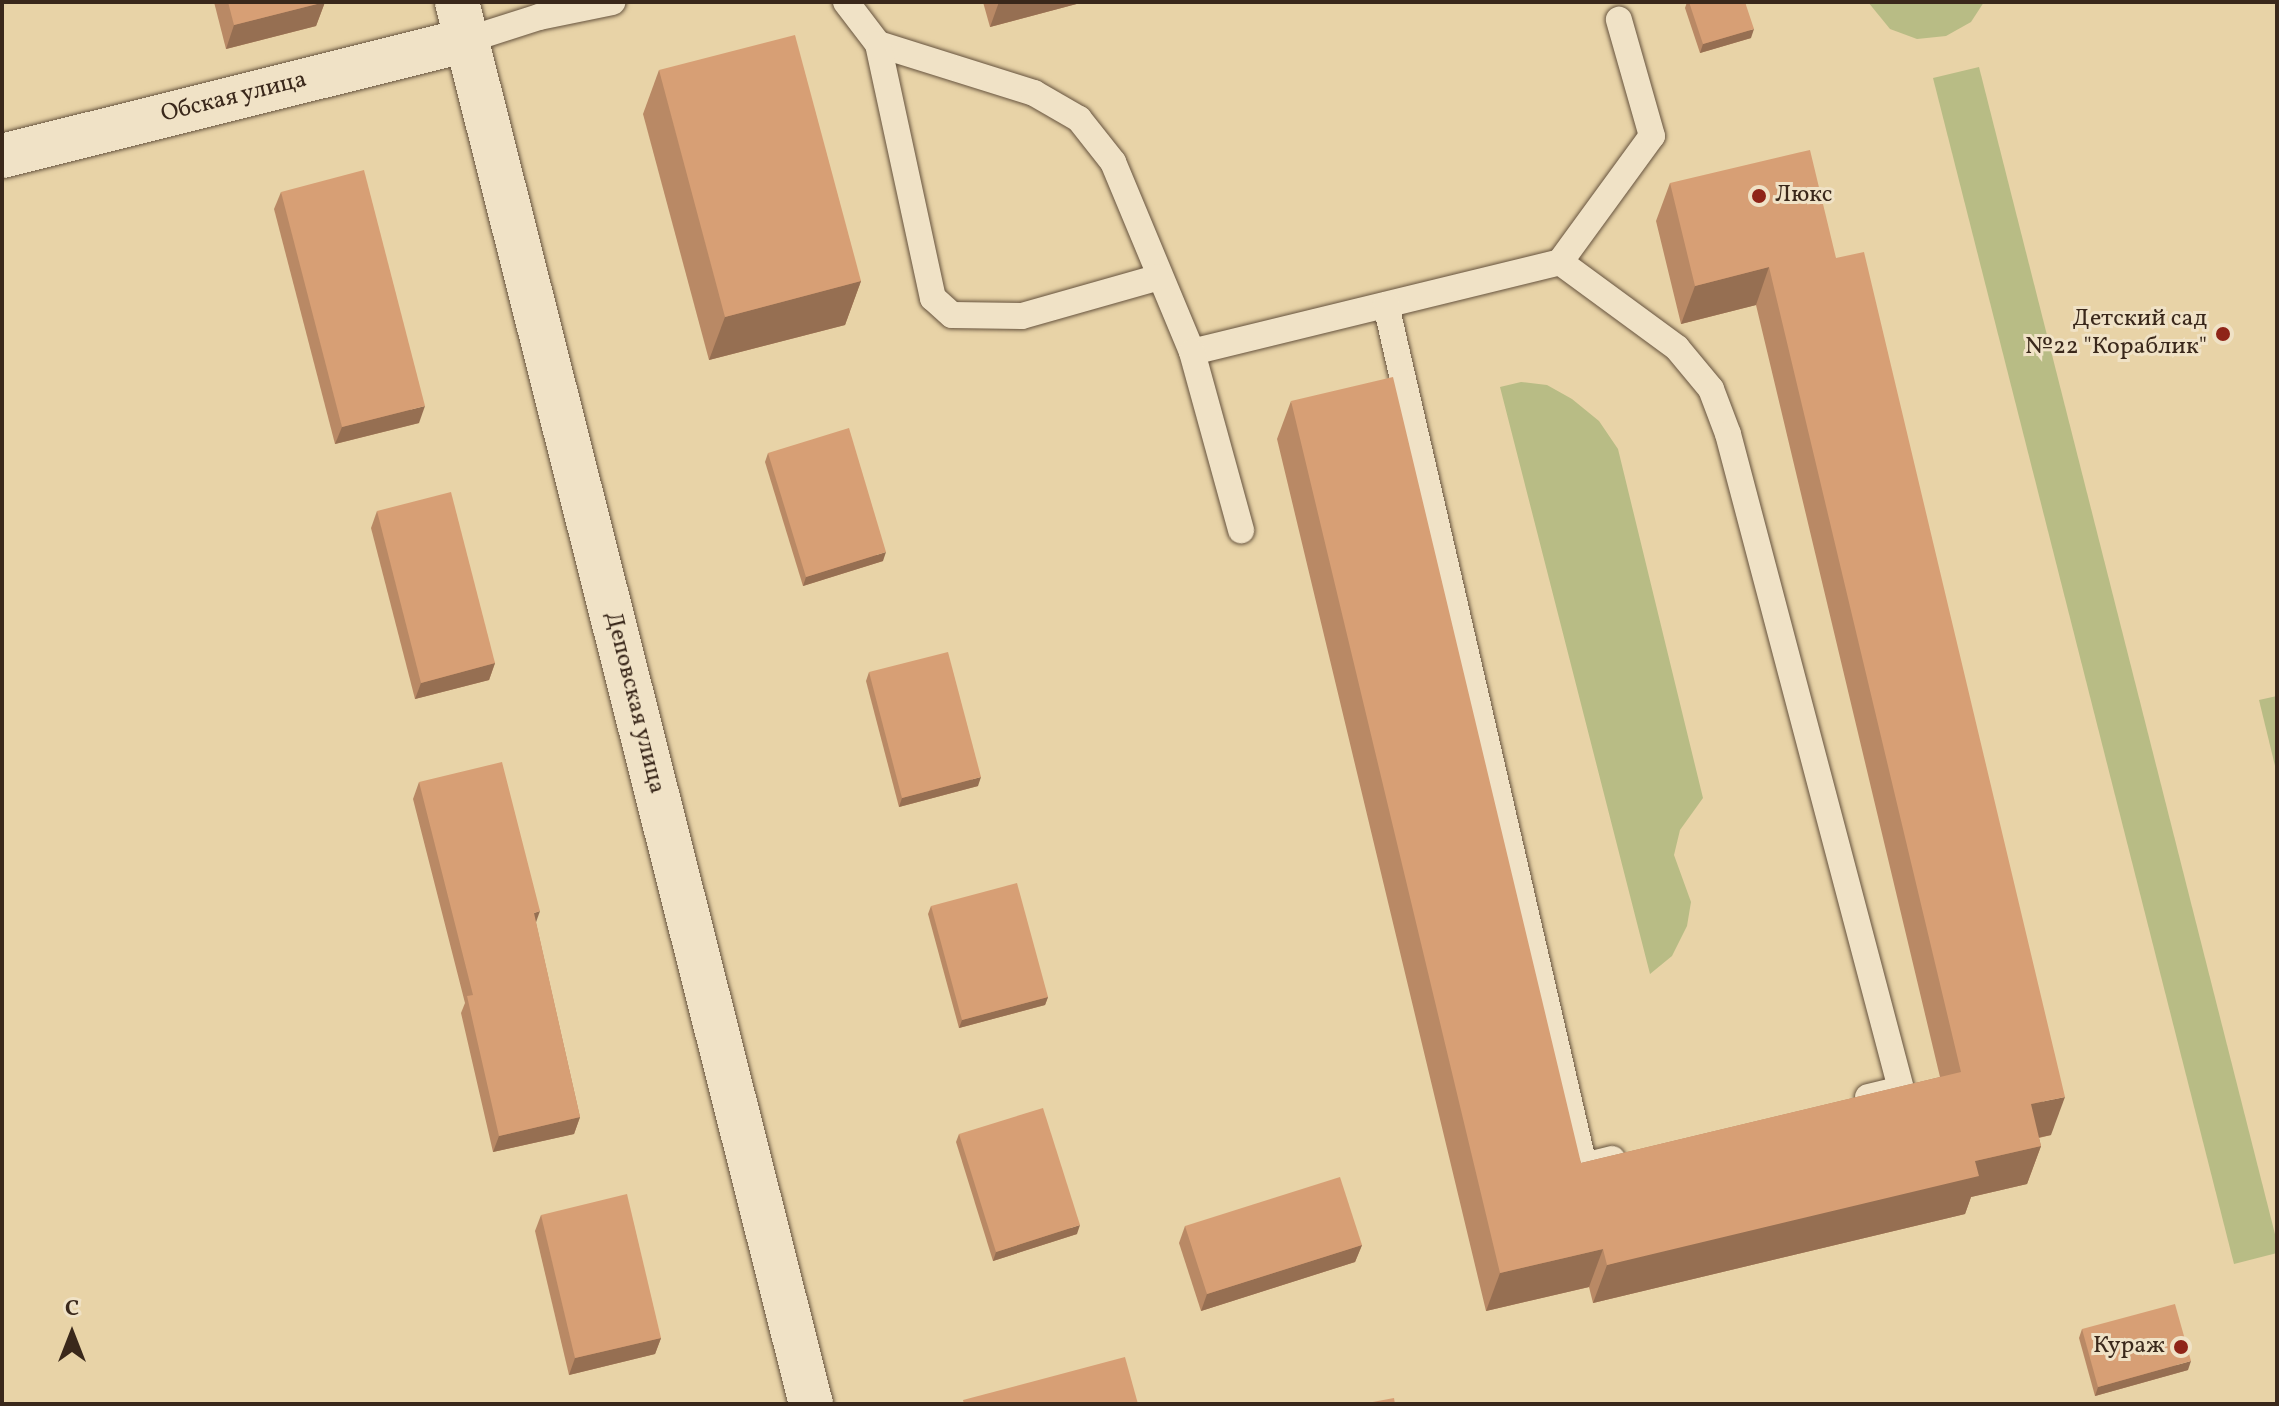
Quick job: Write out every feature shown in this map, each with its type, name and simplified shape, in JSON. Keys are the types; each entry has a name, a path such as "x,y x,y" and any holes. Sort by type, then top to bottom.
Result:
{"street":[{"name":"Обская улица","path":"2,156 462,21"},
{"name":"Деповская улица","path":"462,21 811,1404"}],"lane":[{"path":"462,21 612,2"},
{"path":"846,2 878,44 933,298 952,315 1022,316 1160,277"},
{"path":"1192,352 1560,262 1652,136 1619,20"},
{"path":"878,44 1034,93 1079,119 1113,162 1192,352 1241,530"},
{"path":"1560,262 1677,348 1711,389 1728,434 1901,1089 1841,1104"},
{"path":"1386,305 1584,1166 1645,1151"}],"green space":[{"path":"1868,2 1984,2 1971,22 1946,36 1917,39 1890,29"},
{"path":"1979,67 2277,1242 2277,1253 2234,1264 1933,78"},
{"path":"1521,382 1547,385 1572,399 1599,421 1618,449 1703,798 1680,830 1674,855 1691,902 1687,926 1672,956 1650,974 1500,387"},
{"path":"2277,696 2277,774 2259,700"}],"building":[{"path":"228,2 325,2 234,25"},
{"path":"1689,2 1745,2 1754,29 1703,44"},
{"path":"795,35 861,281 725,317 659,70"},
{"path":"1810,150 1836,258 1864,252 2065,1097 2031,1104 2041,1146 1975,1161 1979,1176 1607,1265 1603,1249 1500,1273 1291,401 1393,377 1581,1163 1961,1072 1769,267 1695,286 1670,183"},
{"path":"364,170 425,406 342,427 281,192"},
{"path":"849,428 886,552 806,577 768,453"},
{"path":"451,492 495,663 421,683 377,511"},
{"path":"948,652 981,777 902,798 869,672"},
{"path":"502,762 540,911 534,913 580,1117 499,1136 467,996 473,995 419,782"},
{"path":"1017,883 1048,997 962,1020 931,906"},
{"path":"1043,1108 1080,1225 996,1252 959,1134"},
{"path":"1340,1177 1362,1245 1207,1294 1185,1226"},
{"path":"627,1194 661,1338 575,1358 541,1215"},
{"path":"2175,1304 2191,1361 2098,1387 2082,1329"},
{"path":"1125,1357 1138,1404 964,1404 963,1400"},
{"path":"1394,1398 1395,1404 1362,1404"}],"place":[{"name":"Люкс","path":"1759,196"},
{"name":"Детский сад №22 \"Кораблик\"","path":"2223,334"},
{"name":"Кураж","path":"2181,1347"}]}
